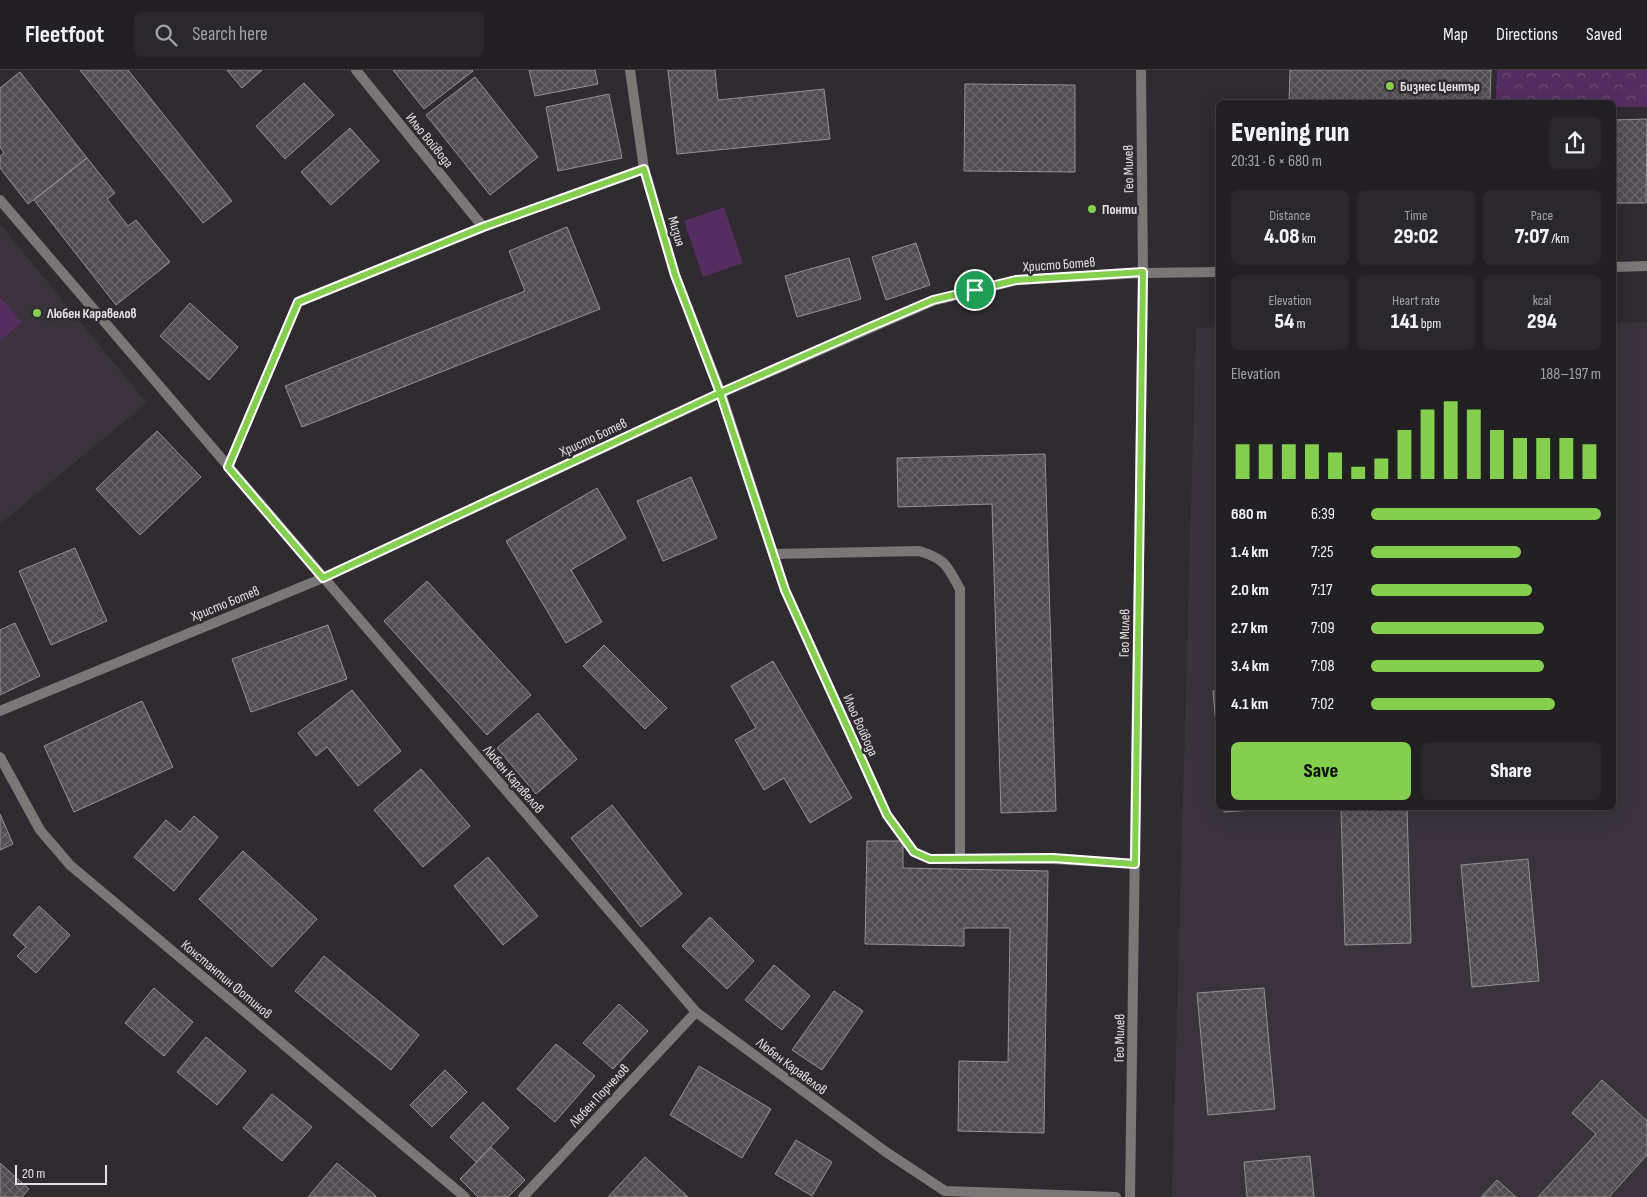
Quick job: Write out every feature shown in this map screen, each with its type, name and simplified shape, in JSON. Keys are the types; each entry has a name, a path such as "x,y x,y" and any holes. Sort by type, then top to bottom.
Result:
{"street":[{"name":"Ильо Войвода","path":"356,70 483,227"},
{"name":"Мизия","path":"630,70 644,169 675,275 720,393"},
{"name":"Гео Милев","path":"1130,1197 1143,272 1141,70"},
{"path":"228,467 298,302 483,227 644,169"},
{"name":"Любен Каравелов","path":"0,200 696,1012 886,1152 945,1191 1116,1197"},
{"path":"1616,267 1647,266"},
{"name":"Христо Ботев","path":"0,711 323,578 720,393 933,300 1016,280 1143,272 1216,272"},
{"name":"Ильо Войвода","path":"720,393 785,590 887,815 914,852 930,859 1053,858 1135,864"},
{"path":"773,554 919,551 935,556 946,565 960,589 960,859"},
{"name":"Константин Фотинов","path":"0,757 40,830 70,865 465,1197"},
{"name":"Любен Порчелов","path":"523,1197 696,1012"}],"shaded area":[{"name":"Любен Каравелов","path":"0,224 147,403 0,524"},
{"path":"1647,322 1647,1197 1172,1197 1196,328 1216,327 1216,810 1616,810 1616,323"}],"green space":[{"path":"1497,70 1647,70 1647,107 1616,107 1616,100 1496,100"},
{"path":"724,207 743,263 703,277 684,221"},
{"path":"0,297 22,322 0,341"}],"building":[{"path":"80,70 128,70 232,201 203,223"},
{"path":"227,70 262,70 242,88"},
{"path":"393,70 472,70 473,71 424,109"},
{"path":"529,70 595,70 598,84 535,96"},
{"path":"668,70 715,70 718,100 824,89 830,139 677,154"},
{"name":"Бизнес Център","path":"1290,70 1491,70 1490,100 1289,100"},
{"path":"20,72 87,158 28,204 0,168 0,156 4,153 0,147 0,88"},
{"path":"475,77 538,157 490,195 426,115"},
{"path":"304,83 334,115 285,159 256,126"},
{"path":"965,84 1075,85 1075,172 964,171"},
{"path":"609,94 622,158 558,171 546,107"},
{"path":"1647,119 1646,203 1616,203 1616,120"},
{"path":"350,128 379,161 331,205 301,172"},
{"path":"87,158 115,193 107,199 128,226 136,220 170,262 116,305 34,200"},
{"path":"567,227 600,309 302,427 285,386 525,291 509,251"},
{"path":"916,243 930,285 886,300 872,257"},
{"path":"849,258 861,299 797,317 785,276"},
{"path":"190,303 238,347 209,380 160,336"},
{"path":"157,431 201,477 140,535 96,489"},
{"path":"1045,454 1056,811 1001,813 992,504 898,507 897,458"},
{"path":"691,477 717,538 663,561 637,501"},
{"path":"597,488 626,538 571,570 602,622 566,643 506,541"},
{"path":"75,548 107,621 51,645 19,571"},
{"path":"427,581 531,695 487,735 384,621"},
{"path":"15,623 40,676 0,695 0,630"},
{"path":"328,625 347,679 251,712 232,659"},
{"path":"604,645 667,708 645,729 583,666"},
{"path":"773,661 852,798 810,823 784,778 764,790 735,740 756,728 731,686"},
{"path":"352,690 401,751 358,786 327,747 316,756 298,733"},
{"path":"1216,690 1216,724 1213,691"},
{"path":"142,701 173,767 74,812 44,746"},
{"path":"538,713 577,759 536,794 497,748"},
{"path":"421,769 470,826 423,867 374,810"},
{"path":"612,805 682,894 641,927 571,838"},
{"path":"1224,810 1254,810 1224,812"},
{"path":"1341,810 1407,810 1411,943 1345,945"},
{"path":"0,814 13,844 0,850"},
{"path":"194,816 218,837 174,891 134,857 166,820 180,832"},
{"path":"867,841 903,841 903,868 1048,871 1044,1133 958,1131 959,1061 1008,1062 1010,928 964,928 964,946 865,944"},
{"path":"243,851 317,919 272,967 199,899"},
{"path":"488,857 538,916 503,945 454,886"},
{"path":"1528,859 1539,981 1472,987 1461,865"},
{"path":"39,906 70,935 36,973 17,956 26,947 13,935"},
{"path":"710,917 754,961 727,989 682,946"},
{"path":"324,956 419,1035 391,1070 295,991"},
{"path":"774,965 810,996 782,1030 745,1000"},
{"path":"154,988 193,1022 164,1056 125,1023"},
{"path":"1264,988 1275,1109 1208,1115 1197,993"},
{"path":"834,991 863,1011 822,1070 792,1050"},
{"path":"619,1004 648,1031 613,1069 583,1043"},
{"path":"206,1037 246,1071 217,1105 177,1072"},
{"path":"556,1044 595,1076 555,1122 517,1089"},
{"path":"699,1066 771,1109 742,1158 670,1115"},
{"path":"445,1070 467,1092 432,1127 410,1105"},
{"path":"1602,1080 1647,1121 1647,1155 1609,1197 1538,1197 1596,1134 1572,1113"},
{"path":"272,1094 312,1127 282,1161 243,1128"},
{"path":"483,1102 509,1128 476,1162 450,1137"},
{"path":"796,1140 832,1162 812,1196 775,1174"},
{"path":"491,1147 525,1180 508,1197 478,1197 460,1179"},
{"path":"1310,1156 1314,1197 1247,1197 1244,1162"},
{"path":"645,1157 688,1197 608,1197"},
{"path":"0,1163 29,1189 22,1197 0,1197"},
{"path":"337,1163 376,1196 376,1197 308,1197"},
{"path":"1497,1180 1516,1197 1481,1197"}],"place":[{"name":"Бизнес Център","path":"1390,86"},
{"name":"Понти","path":"1092,209"},
{"name":"Любен Каравелов","path":"37,313"}],"route":[{"path":"975,290 933,300 720,393 323,578 228,467 298,302 483,227 644,169 675,275 720,393 785,590 887,815 914,852 930,859 1053,858 1135,864 1143,272 1016,280 975,290"}]}
